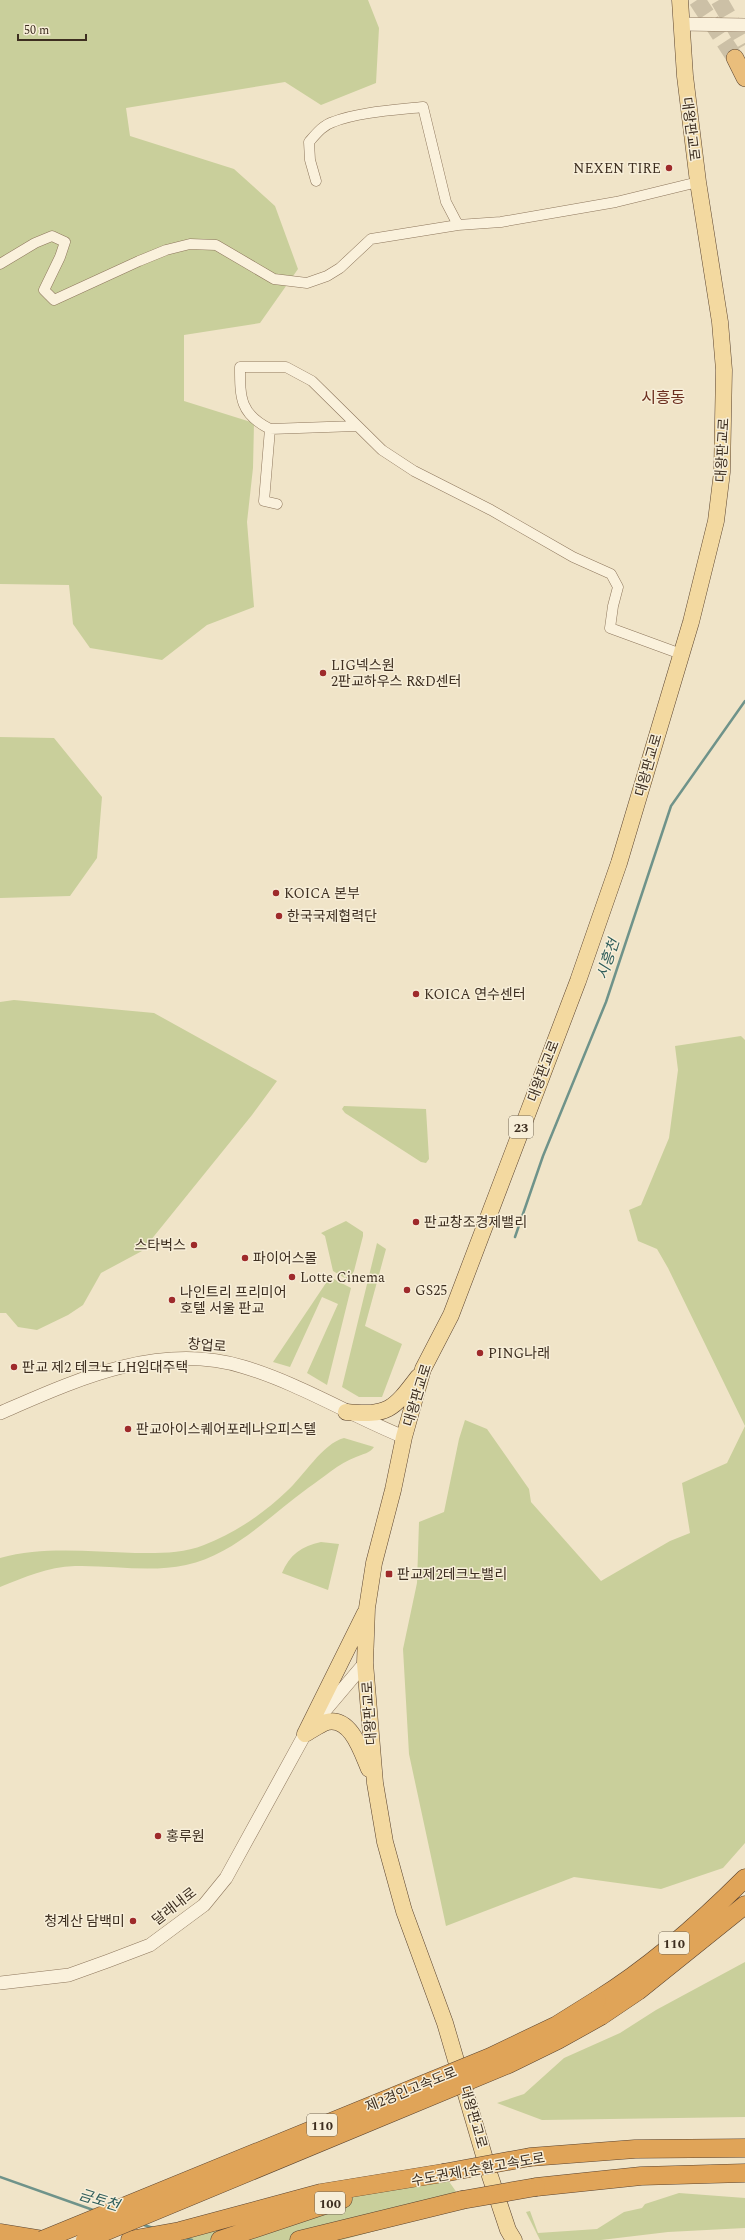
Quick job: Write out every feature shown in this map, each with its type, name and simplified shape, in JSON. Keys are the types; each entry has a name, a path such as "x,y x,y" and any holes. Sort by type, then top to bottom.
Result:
{"highway":[{"path":"735,58 745,78"},
{"name":"제2경인고속도로","path":"85,2240 509,2064 558,2040 599,2008 627,1981 653,1961 716,1907 745,1878"},
{"name":"제2경인고속도로","path":"43,2240 490,2056 638,1991 745,1905"},
{"name":"수도권제1순환고속도로","path":"220,2240 271,2221 351,2196 443,2173 530,2157 635,2149 745,2148"},
{"path":"130,2240 180,2231 322,2193 443,2173"},
{"name":"수도권제1순환고속도로","path":"299,2240 462,2200 536,2187 640,2176 745,2173"},
{"path":"342,2240 393,2226 462,2200"},
{"path":"0,2233 43,2240"}],"main road":[{"name":"대왕판교로","path":"514,2240 508,2230 490,2176 445,2023 404,1911 385,1842 374,1783 365,1663 367,1608 374,1563 392,1497 404,1437 423,1369 451,1315 578,981 619,863 681,654 716,521 722,472 724,419 720,322 698,182 685,76 680,0"},
{"path":"346,1412 378,1413 393,1407 423,1369"},
{"path":"305,1734 367,1608"},
{"path":"305,1734 327,1722 340,1723 348,1730 357,1742 374,1783"}],"street":[{"path":"681,24 745,25"},
{"path":"316,181 310,160 309,142 320,130 332,122 387,110 422,107 446,202 458,225"},
{"path":"0,264 35,243 52,236 65,242 60,258 44,290 54,300 139,261 166,250 190,244 216,245 274,279 307,283 327,276 340,268 371,239 458,225 501,222 616,202 698,182"},
{"path":"356,426 270,429 247,413 242,405 240,367 286,367 312,381 382,450 414,471 491,510 573,557 611,574 618,587 613,606 610,628 681,654"},
{"path":"270,429 264,501 277,504"},
{"name":"창업로","path":"0,1413 86,1378 119,1367 145,1360 180,1358 212,1360 245,1367 295,1386 346,1412 404,1437"},
{"name":"달래내로","path":"0,1983 69,1975 150,1945 204,1905 226,1878 305,1734 365,1663"}],"green space":[{"path":"0,0 368,0 379,28 376,83 321,105 285,82 126,108 130,136 234,169 275,206 298,269 260,323 184,335 184,401 254,423 253,468 247,522 254,607 207,625 162,660 90,648 73,624 69,585 0,584"},
{"path":"0,737 54,738 102,797 97,858 70,896 0,898"},
{"path":"14,1000 154,1013 277,1081 252,1115 142,1251 101,1273 83,1305 68,1315 37,1330 18,1327 6,1313 0,1313 0,1002"},
{"path":"741,1036 745,1040 745,1426 668,1268 657,1249 638,1241 629,1210 641,1205 669,1138 678,1070 675,1046"},
{"path":"344,1106 426,1109 429,1159 426,1163 421,1162 345,1113 342,1109"},
{"path":"346,1221 363,1232 354,1271 348,1280 333,1271 325,1236 321,1233"},
{"path":"377,1243 386,1249 365,1326 402,1344 382,1397 359,1397 342,1387"},
{"path":"330,1277 351,1288 327,1385 307,1373 338,1304 322,1297 290,1367 273,1362"},
{"path":"465,1420 487,1429 529,1489 531,1502 601,1581 670,1541 690,1533 682,1483 727,1463 745,1426 745,1843 723,1868 661,1889 574,1877 446,1926 409,1754 403,1649 417,1583 419,1522 444,1512 459,1439"},
{"path":"344,1438 374,1447 368,1452 343,1463 251,1533 204,1560 186,1565 144,1569 89,1566 55,1568 36,1573 0,1587 0,1558 17,1554 50,1551 152,1553 187,1550 204,1545 238,1529 268,1507 293,1485 328,1446"},
{"path":"321,1542 339,1544 328,1590 282,1573 288,1561 297,1552 308,1546"},
{"path":"745,1962 745,2117 542,2120 497,2103 524,2094 564,2058 620,2033 656,2010"},
{"path":"443,2173 462,2200 393,2226 342,2240 130,2240"},
{"path":"679,2193 745,2198 745,2228 668,2232 601,2240 540,2240 526,2212 530,2211 538,2233 597,2229 624,2212 642,2208 645,2204"}],"waterway":[{"name":"시흥천","path":"515,1237 543,1156 606,1002 671,806 745,701"},
{"name":"금토천","path":"0,2177 96,2211"},
{"name":"금토천","path":"141,2224 153,2228"},
{"name":"금토천","path":"185,2238 192,2240"}],"tunnel":[{"path":"697,0 735,58"},
{"path":"719,0 745,45"}],"place":[{"name":"NEXEN TIRE","path":"669,168"},
{"name":"LIG넥스원 2판교하우스 R&D센터","path":"323,673"},
{"name":"KOICA 본부","path":"276,893"},
{"name":"한국국제협력단","path":"279,916"},
{"name":"KOICA 연수센터","path":"416,994"},
{"name":"판교창조경제밸리","path":"416,1222"},
{"name":"스타벅스","path":"194,1245"},
{"name":"파이어스몰","path":"245,1258"},
{"name":"Lotte Cinema","path":"292,1277"},
{"name":"GS25","path":"407,1290"},
{"name":"나인트리 프리미어 호텔 서울 판교","path":"172,1300"},
{"name":"PING나래","path":"480,1353"},
{"name":"판교 제2 테크노 LH임대주택","path":"14,1367"},
{"name":"판교아이스퀘어포레나오피스텔","path":"128,1429"},
{"name":"판교제2테크노밸리","path":"389,1574"},
{"name":"홍루원","path":"158,1836"},
{"name":"청계산 담백미","path":"133,1921"}],"district":[{"name":"시흥동","path":"663,397"}]}
